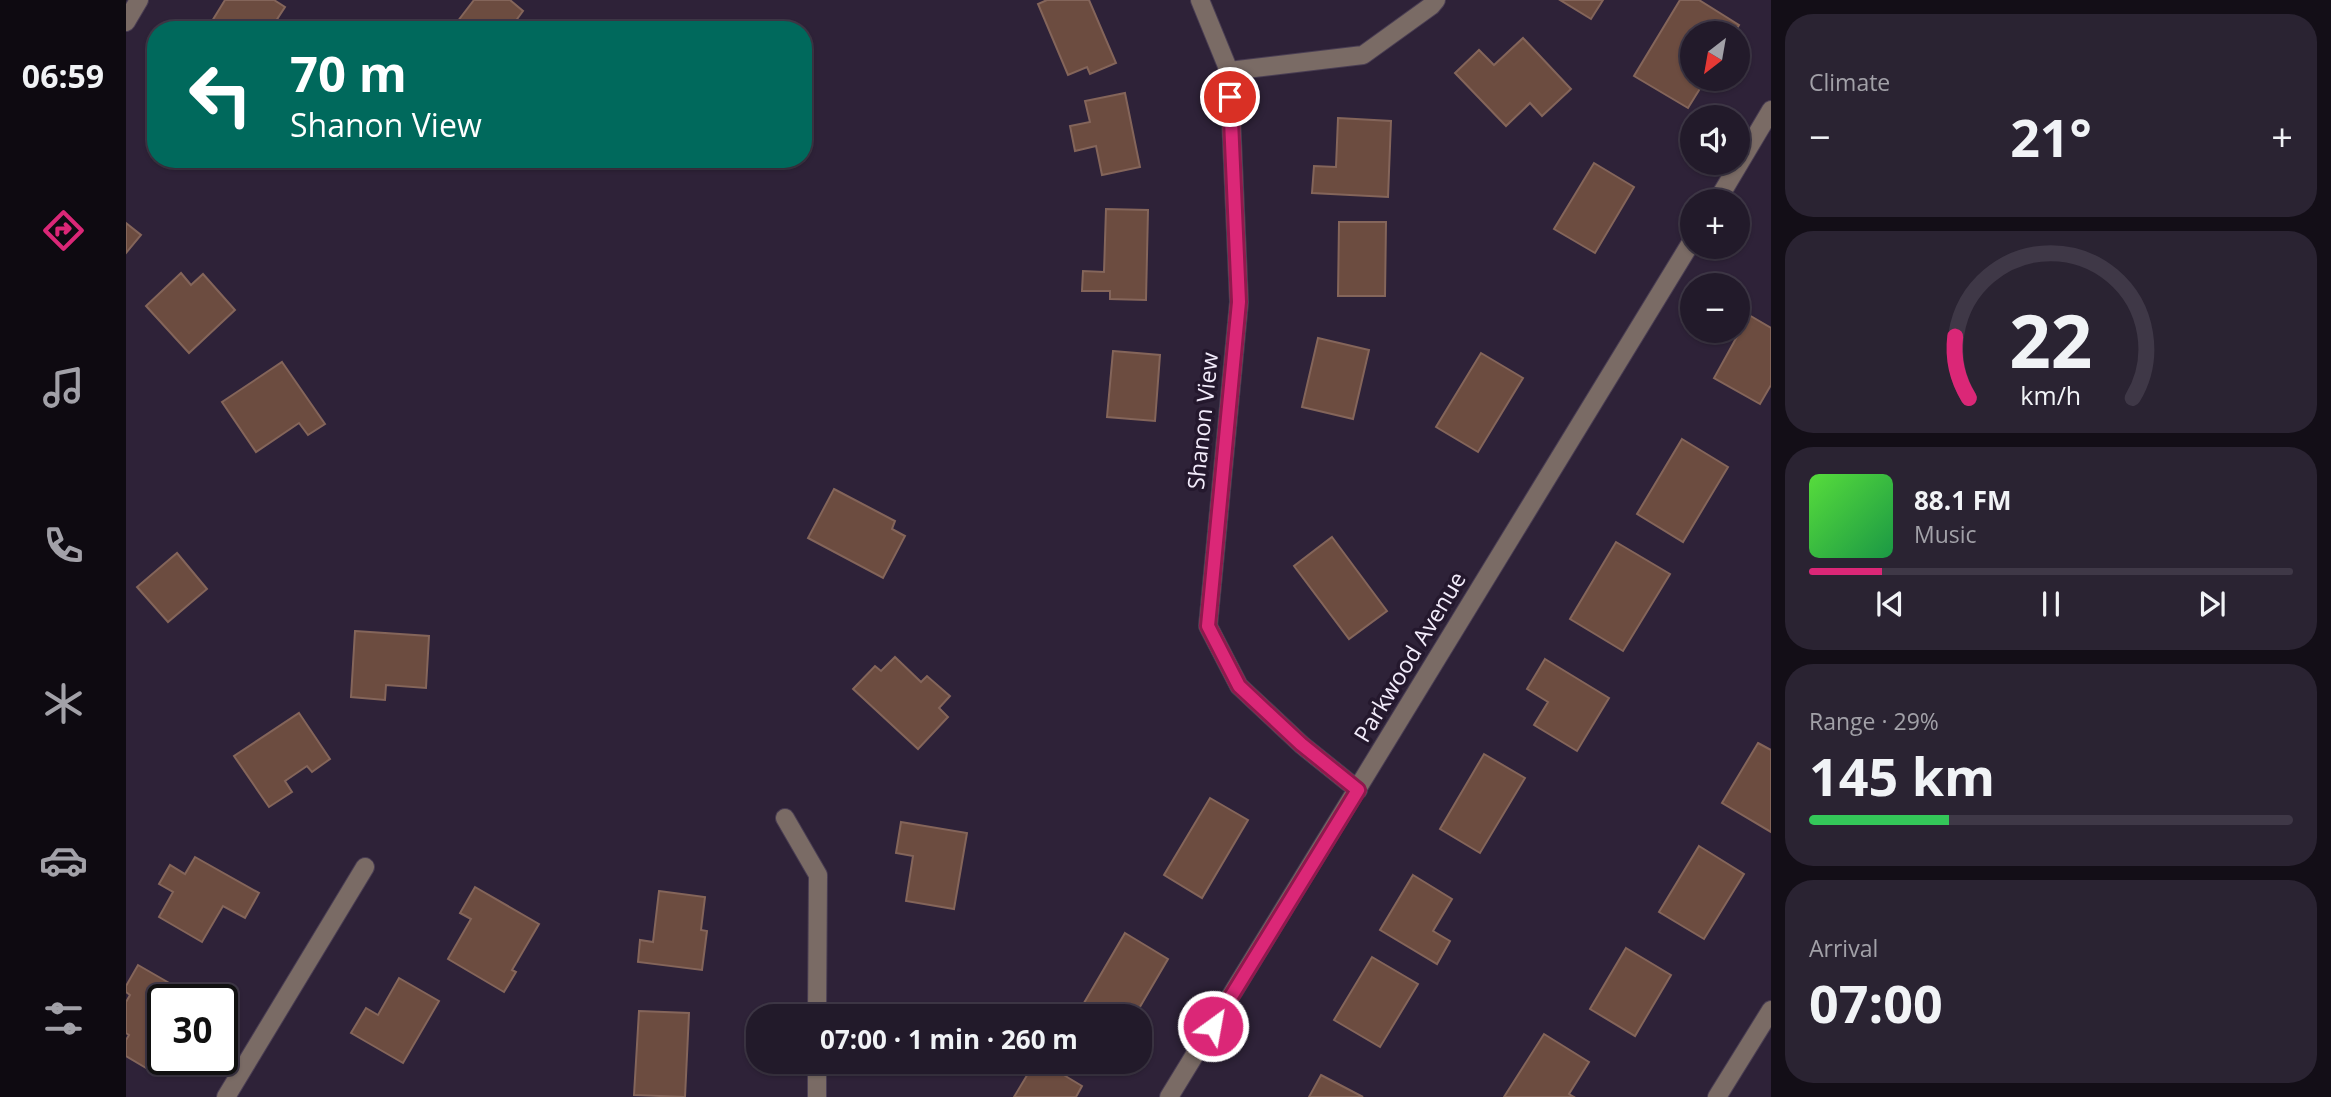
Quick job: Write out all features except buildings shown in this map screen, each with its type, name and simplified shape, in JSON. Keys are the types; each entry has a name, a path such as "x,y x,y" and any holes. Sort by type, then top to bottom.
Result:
{"street":[{"path":"126,22 139,0"},
{"name":"Shanon View","path":"1200,0 1228,71 1239,302 1208,626 1239,686 1301,744 1358,790"},
{"path":"1228,71 1363,55 1436,0"},
{"path":"1724,189 1771,110"},
{"name":"Parkwood Avenue","path":"1169,1097 1681,259"},
{"path":"785,818 818,875 817,1004"},
{"path":"226,1097 365,867"},
{"path":"1717,1097 1771,1010"},
{"path":"817,1074 817,1097"}],"route":[{"path":"1213,1026 1358,790 1301,744 1239,686 1208,626 1239,302 1230,97"}]}
